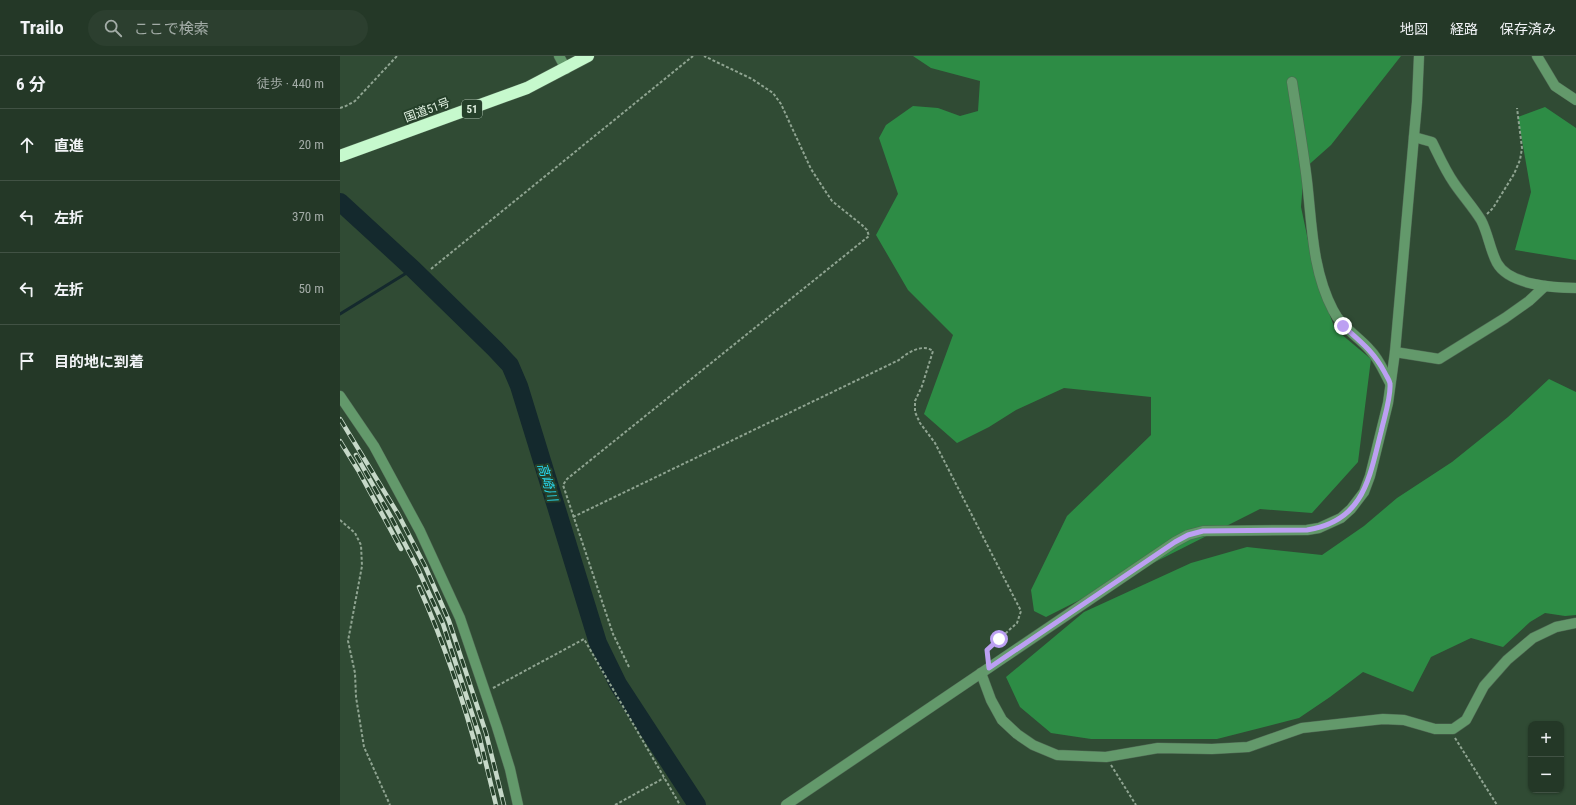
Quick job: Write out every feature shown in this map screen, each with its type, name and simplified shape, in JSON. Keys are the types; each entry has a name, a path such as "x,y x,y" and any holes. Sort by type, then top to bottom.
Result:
{"highway":[{"name":"国道51号","path":"340,156 493,102 527,88 566,69 588,56"}],"street":[{"path":"559,56 566,69"},
{"path":"786,805 1175,542 1188,535 1203,531 1307,530 1319,528 1341,518 1358,500 1364,492 1370,476 1388,403 1395,352 1417,102 1419,56"},
{"path":"1537,56 1555,86 1576,100"},
{"path":"1292,82 1307,180 1314,250 1324,291 1333,312 1340,321 1370,350 1379,362 1390,383"},
{"path":"1414,137 1432,142 1453,182 1481,220 1497,264 1518,279 1545,286 1576,288"},
{"path":"1395,352 1439,359 1505,318 1529,301 1545,286"},
{"path":"340,396 374,446 420,531 460,618 510,769 518,805"},
{"path":"985,670 991,700 1002,720 1017,734 1033,745 1057,755 1106,757 1158,748 1212,749 1248,747 1302,728 1383,719 1404,720 1435,729 1453,729 1466,720 1484,686 1507,660 1533,638 1556,627 1576,623"}],"path":[{"path":"340,108 346,106 354,100 397,56"},
{"path":"431,269 693,56"},
{"path":"628,667 613,634 573,517 563,485 566,479 869,236 867,230 836,205 824,190 812,169 781,104 773,93 752,79 704,56"},
{"path":"1481,220 1493,208 1514,174 1520,160 1522,148 1518,108"},
{"path":"573,517 898,360 910,352 922,347 928,348 932,351 922,386 915,401 915,412 920,423 935,443 1021,611 1017,623 987,650 985,670"},
{"path":"340,520 355,533 361,545 362,566 348,641 355,673 356,698 364,747 390,805"},
{"path":"485,692 584,639 680,805"},
{"path":"1453,729 1454,737 1497,805"},
{"path":"1106,757 1136,805"},
{"path":"615,805 664,778"}],"green space":[{"path":"913,56 1401,56 1331,145 1304,169 1301,207 1316,278 1335,329 1371,359 1358,462 1312,513 1260,509 1046,617 1034,611 1031,590 1067,516 1151,435 1151,397 1064,388 1016,410 989,427 957,443 924,414 953,335 908,290 876,235 898,194 879,138 886,125 913,106 938,108 960,116 978,111 980,81 931,68"},
{"path":"1545,107 1576,128 1576,260 1515,250 1531,192 1518,117"},
{"path":"1549,379 1576,392 1576,615 1565,616 1545,613 1530,622 1503,647 1471,638 1431,657 1413,692 1363,672 1299,718 1217,739 1091,739 1051,733 1020,707 1006,677 1084,612 1191,563 1247,547 1322,555 1364,526 1397,498 1452,462 1508,417"}],"waterway":[{"name":"高崎川","path":"340,202 413,269 510,365 519,386 598,643 618,684 697,805"},
{"path":"340,314 413,269"}],"railway":[{"path":"340,419 398,514 425,566 449,621 486,733 504,805"},
{"path":"340,441 358,470 401,549"},
{"path":"356,455 418,569 443,624 479,735 496,805"},
{"path":"419,587 453,673 480,762"}],"route":[{"path":"999,639 987,650 989,668 1175,542 1188,535 1203,531 1307,530 1330,524 1341,518 1351,509 1364,492 1370,476 1388,403 1390,383 1379,362 1370,350 1343,326"}]}
